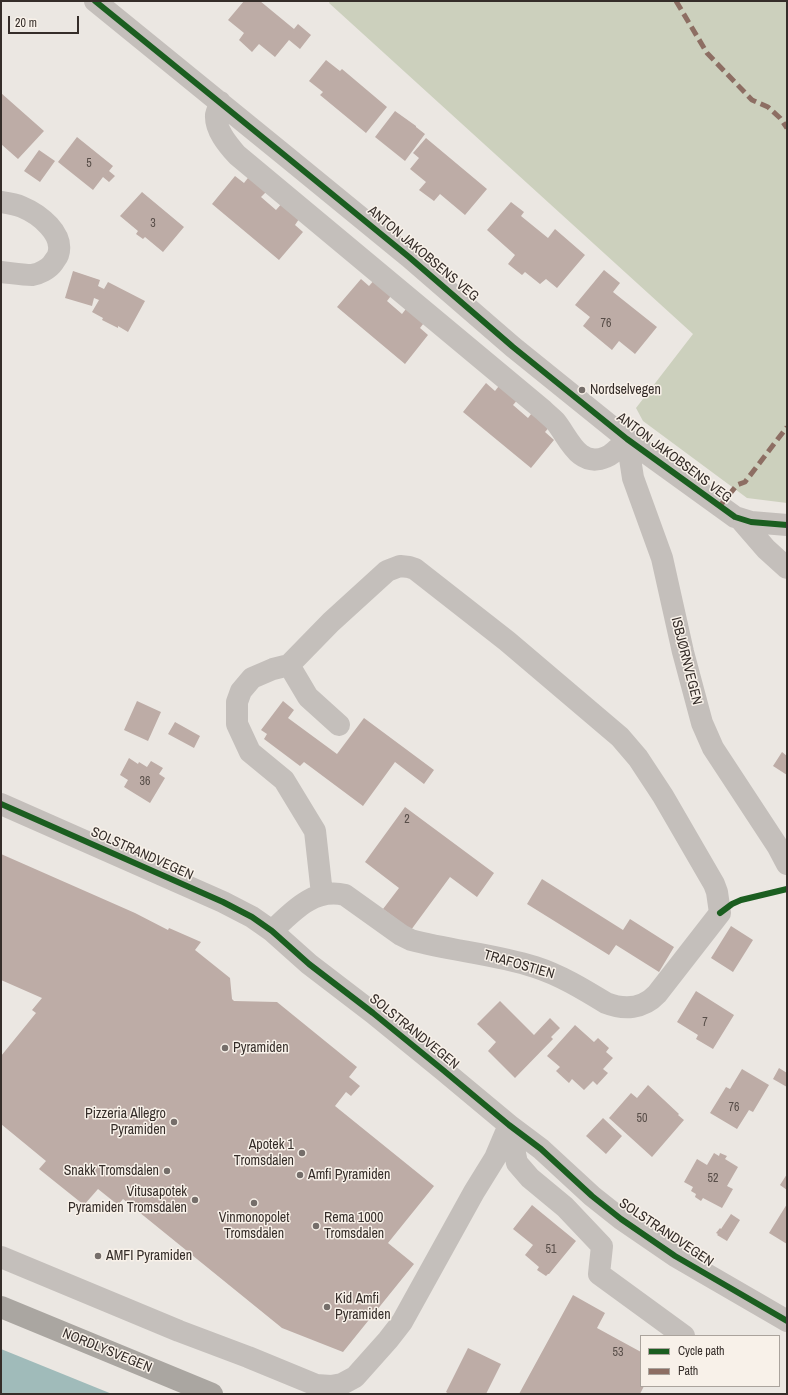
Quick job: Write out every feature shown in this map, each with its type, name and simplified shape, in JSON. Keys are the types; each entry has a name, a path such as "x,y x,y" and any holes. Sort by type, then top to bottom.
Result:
{"highway":[{"name":"NORDLYSVEGEN","path":"1,1307 212,1394"}],"street":[{"name":"ANTON JAKOBSENS VEG","path":"95,1 409,257 502,338 627,439 726,512 740,519"},
{"path":"220,102 216,113 216,120 220,131 229,146 237,155 544,410 577,452 592,460 606,457 614,452 627,439"},
{"path":"1,202 21,207 30,211 44,221 54,233 58,244 58,255 50,267 32,275 1,272"},
{"name":"ISBJØRNVEGEN","path":"627,439 633,478 662,558 682,652 702,723 713,748 778,847 787,864"},
{"path":"740,519 787,525"},
{"path":"740,519 766,549 787,568"},
{"name":"TRAFOSTIEN","path":"289,665 331,622 387,571 400,566 415,569 507,641 620,737 638,758 663,796 714,884 717,892 720,913 658,994 642,1005 624,1008 606,1003 558,976 535,967 498,957 411,940 345,895 336,893 322,894"},
{"path":"272,931 299,907 322,894 315,832 284,780 250,752 237,724 237,702 241,691 252,678 273,669 289,665 308,696 339,725"},
{"name":"SOLSTRANDVEGEN","path":"1,804 223,902 252,917 272,931 309,964 438,1065 509,1125 541,1149 592,1196 636,1230 674,1256 787,1320"},
{"path":"1,1257 179,1331 255,1359 308,1383 324,1386 342,1384 359,1374 402,1322 474,1192 495,1158 509,1125"},
{"path":"509,1125 518,1163 530,1178 565,1207 602,1246 599,1274 683,1335"}],"green space":[{"path":"330,1 787,1 787,503 747,498 643,421 636,408 693,334 329,3"}],"water":[{"path":"1,1349 112,1394 1,1394"}],"building":[{"path":"244,1 260,1 294,29 298,24 311,35 300,49 289,40 275,57 259,44 252,52 239,40 244,33 228,20"},
{"path":"326,60 340,71 342,69 387,107 366,133 320,95 323,92 309,81"},
{"path":"1,93 44,131 18,159 1,144"},
{"path":"395,111 425,134 405,161 375,137"},
{"path":"77,137 113,166 109,171 115,176 109,182 103,177 93,190 58,162"},
{"path":"426,138 487,189 465,215 440,194 434,201 419,190 426,182 410,169 419,158 413,153"},
{"path":"39,150 55,161 40,182 24,171"},
{"path":"251,174 269,189 261,197 276,210 284,201 301,216 295,225 303,232 279,260 212,204 235,176 244,183"},
{"path":"142,192 184,227 163,252 145,237 143,239 136,234 138,231 120,216"},
{"path":"511,202 524,212 521,216 548,238 555,229 585,255 557,288 546,279 540,284 525,272 522,275 508,264 515,255 487,230"},
{"path":"604,270 620,283 613,292 657,327 635,354 619,341 612,350 583,326 590,317 575,305"},
{"path":"73,271 100,280 98,286 104,289 108,282 145,301 128,332 118,326 118,328 102,320 103,318 92,312 99,300 94,298 92,306 65,298"},
{"path":"376,278 394,292 387,301 402,314 409,305 427,319 420,328 428,335 405,364 337,307 361,279 369,286"},
{"path":"502,382 520,397 513,405 528,418 535,409 552,424 545,432 554,440 531,468 463,412 486,383 495,391"},
{"path":"137,701 161,712 148,741 124,730"},
{"path":"283,701 294,710 288,718 337,754 364,718 434,770 424,784 395,762 363,806 304,762 300,766 264,739 267,734 261,730"},
{"path":"175,722 200,736 194,748 168,734"},
{"path":"782,752 787,756 787,775 773,766"},
{"path":"129,758 138,764 139,762 147,767 151,761 163,768 159,774 165,778 150,803 124,787 128,780 120,775"},
{"path":"405,807 494,873 477,897 450,877 411,930 383,909 399,888 365,862"},
{"path":"1,854 135,913 168,930 169,928 201,942 195,950 230,978 232,999 234,1001 277,1002 357,1067 349,1077 360,1086 351,1096 346,1092 335,1106 434,1186 388,1243 414,1264 343,1352 282,1328 123,1199 118,1205 98,1189 84,1205 39,1169 46,1161 1,1124 1,1056 36,1013 32,1010 42,998 1,980"},
{"path":"542,879 623,930 630,919 674,947 659,972 616,945 609,955 527,904"},
{"path":"731,926 753,940 733,972 711,958"},
{"path":"696,991 734,1015 713,1049 696,1039 698,1035 677,1022"},
{"path":"500,1001 534,1035 550,1018 560,1028 551,1037 553,1039 515,1078 488,1051 496,1042 477,1024"},
{"path":"575,1025 594,1042 598,1038 609,1048 606,1052 613,1058 603,1069 608,1073 597,1085 593,1081 584,1090 572,1079 569,1083 556,1071 560,1067 547,1056"},
{"path":"779,1068 787,1073 787,1087 773,1079"},
{"path":"742,1069 769,1085 753,1112 749,1110 737,1129 710,1113 726,1087 730,1089"},
{"path":"648,1085 684,1120 652,1157 609,1118 631,1093 637,1098"},
{"path":"603,1118 622,1136 606,1154 586,1136"},
{"path":"714,1153 719,1156 720,1153 727,1156 725,1159 738,1167 727,1186 733,1189 722,1208 703,1198 701,1201 695,1197 696,1194 691,1191 693,1187 684,1182 697,1159 707,1165"},
{"path":"787,1174 787,1190 780,1185"},
{"path":"787,1204 787,1244 769,1233"},
{"path":"532,1205 576,1241 546,1276 537,1270 539,1267 525,1255 533,1245 513,1229"},
{"path":"731,1214 740,1220 727,1241 716,1233 720,1228 721,1229"},
{"path":"573,1295 605,1313 597,1328 640,1351 640,1387 644,1387 640,1394 519,1394"},
{"path":"468,1348 501,1364 486,1394 449,1394 446,1392"}],"marked path":[{"path":"676,1 707,53 752,100 768,107 780,118 787,128"},
{"path":"719,507 737,485 745,482 787,427"}],"cycle path":[{"path":"95,1 409,257 513,347 627,439 735,517 751,522 787,525"},
{"path":"1,804 223,902 252,917 272,931 309,964 373,1013 509,1125 541,1149 592,1196 621,1219 675,1256 787,1321"},
{"path":"720,913 732,904 741,900 787,889"}],"place":[{"name":"Nordselvegen","path":"582,390"},
{"name":"Pyramiden","path":"225,1048"},
{"name":"Pizzeria Allegro Pyramiden","path":"174,1122"},
{"name":"Apotek 1 Tromsdalen","path":"302,1153"},
{"name":"Snakk Tromsdalen","path":"167,1171"},
{"name":"Amfi Pyramiden","path":"300,1175"},
{"name":"Vitusapotek Pyramiden Tromsdalen","path":"195,1200"},
{"name":"Vinmonopolet Tromsdalen","path":"254,1203"},
{"name":"Rema 1000 Tromsdalen","path":"316,1226"},
{"name":"AMFI Pyramiden","path":"98,1256"},
{"name":"Kid Amfi Pyramiden","path":"327,1307"}]}
